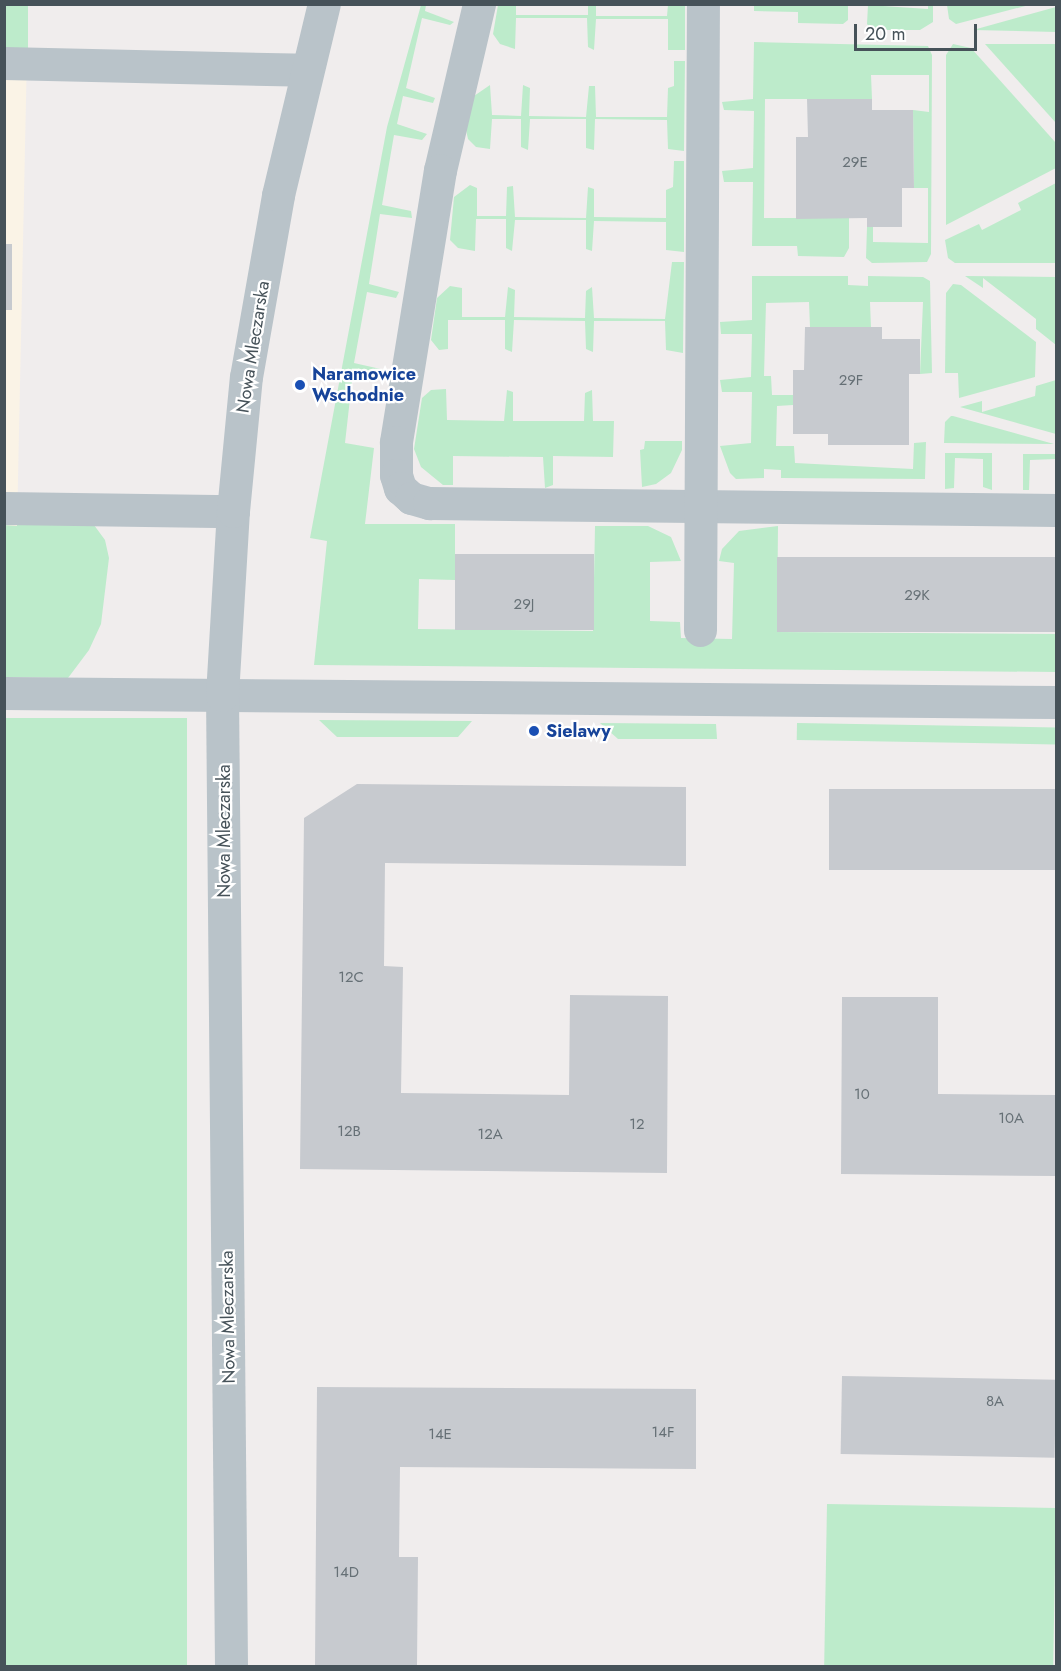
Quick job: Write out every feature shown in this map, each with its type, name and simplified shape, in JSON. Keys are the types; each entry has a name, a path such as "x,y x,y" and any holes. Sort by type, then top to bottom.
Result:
{"street":[{"name":"Nowa Mleczarska","path":"231,1666 222,695 233,511 246,377 278,195 306,70 324,4"},
{"path":"479,4 440,170 405,376 395,460 400,488 411,498 429,503 701,508 1056,510"},
{"path":"700,630 703,4"},
{"path":"4,63 306,70"},
{"path":"4,508 233,511"},
{"path":"4,693 1056,702"}],"shaded area":[{"path":"28,4 17,526 5,667 4,5"}],"green space":[{"path":"947,4 1029,5 956,24 949,19"},
{"path":"4,5 28,5 28,51 4,51"},
{"path":"421,5 426,5 425,11 454,22 450,25 422,18 406,88 435,98 433,103 403,96 397,124 427,134 422,140 394,135 382,205 411,211 412,218 380,214 369,284 399,292 396,298 367,292 354,363 385,370 381,375 353,372 345,443 374,448 365,524 455,524 455,580 419,579 418,629 593,631 595,526 648,526 671,537 681,561 650,562 650,621 680,622 681,638 732,639 734,563 719,561 722,549 739,531 778,526 777,632 1056,634 1056,672 314,665 327,541 310,538 387,127"},
{"path":"498,5 516,5 516,15 588,15 588,5 596,5 596,16 667,16 668,5 685,5 685,50 668,50 668,19 596,19 594,50 588,47 587,18 516,18 515,49 500,44 493,34"},
{"path":"754,5 848,5 848,20 843,24 798,23 798,12 754,11"},
{"path":"868,5 928,9 928,5 933,5 933,22 920,30 872,30 867,24"},
{"path":"1056,7 1056,32 973,30"},
{"path":"754,42 928,46 932,55 931,254 927,262 872,263 866,258 867,227 873,226 873,242 928,243 928,188 914,188 913,110 929,112 929,75 871,75 872,99 765,99 764,218 849,218 849,248 844,257 798,256 797,246 752,246 753,182 724,182 722,171 753,168 754,111 724,110 722,102 753,99"},
{"path":"953,44 971,48 1056,143 1056,168 946,225 946,55"},
{"path":"985,44 1056,44 1056,123"},
{"path":"674,61 685,61 684,151 668,149 667,120 595,119 594,150 586,148 586,119 530,119 528,150 521,147 521,119 492,119 490,149 476,147 468,139 466,130 474,96 490,85 492,115 521,116 523,85 530,88 529,116 586,117 589,86 595,86 596,117 667,117 668,88 674,86"},
{"path":"674,161 684,161 684,252 666,250 666,222 594,221 592,251 586,249 586,220 515,220 512,251 506,248 506,219 476,219 475,251 458,248 450,240 454,197 470,185 477,188 477,216 506,216 507,187 513,186 515,217 586,218 588,187 594,189 594,217 666,218 666,190 673,187"},
{"path":"1056,183 1056,263 955,263 948,258 945,240 979,224 982,230 1021,210 1018,203"},
{"path":"672,262 684,262 683,353 666,350 665,321 594,321 593,352 586,349 585,321 514,320 512,352 505,349 505,320 448,320 448,349 439,350 431,340 437,298 450,286 462,288 462,317 505,317 508,287 515,290 514,317 585,318 586,291 592,287 594,318 665,319"},
{"path":"752,276 848,276 848,285 868,286 868,276 923,277 930,281 932,373 920,374 923,302 870,302 871,328 810,327 809,302 766,303 764,376 771,376 772,395 793,395 793,405 777,406 776,446 794,446 795,463 913,469 914,443 926,442 925,479 781,478 781,470 764,469 764,478 736,479 730,473 720,446 751,443 752,392 722,392 720,380 751,377 752,334 721,334 720,322 752,320"},
{"path":"965,276 1056,277 1056,345 1036,329 1036,319 983,278 983,288"},
{"path":"953,284 961,285 1036,342 1035,377 959,398 958,373 945,373 946,293"},
{"path":"1056,380 1056,434 960,407 982,401 982,412 1035,396 1036,386"},
{"path":"446,389 447,420 504,421 507,390 513,392 513,421 584,421 585,393 592,390 593,421 614,421 613,457 553,456 553,485 545,488 543,457 453,456 453,485 443,485 421,467 414,449 422,398 431,390"},
{"path":"951,416 1054,444 944,443 945,422"},
{"path":"645,441 682,441 682,450 671,473 656,484 642,487 640,450 644,449"},
{"path":"945,453 992,453 992,490 983,487 983,459 955,458 954,488 945,489"},
{"path":"1023,454 1056,454 1056,459 1030,460 1029,490 1023,490"},
{"path":"17,521 94,525 105,540 109,558 101,624 89,650 68,678 5,677 4,525 17,526"},
{"path":"5,718 187,718 187,1666 5,1666"},
{"path":"319,720 472,721 458,737 337,737"},
{"path":"600,723 716,724 717,739 618,739"},
{"path":"797,723 1056,728 1056,745 797,740"},
{"path":"827,1504 1056,1508 1053,1666 824,1666"}],"building":[{"path":"807,99 872,99 872,110 913,110 914,188 902,188 902,227 867,227 867,218 796,219 796,137 808,137"},
{"path":"4,244 12,244 12,310 4,310"},
{"path":"805,327 882,327 882,339 920,339 920,374 909,374 909,445 828,445 828,434 793,434 793,370 804,370"},
{"path":"455,554 594,554 594,630 455,630"},
{"path":"777,557 1056,557 1056,632 777,632"},
{"path":"357,784 686,787 686,866 385,863 384,966 403,967 401,1093 569,1095 570,995 668,996 667,1173 300,1169 304,818"},
{"path":"829,789 1056,789 1056,870 829,870"},
{"path":"842,997 938,997 938,1094 1056,1095 1056,1176 841,1174"},
{"path":"842,1376 1056,1380 1055,1458 841,1454"},
{"path":"317,1387 696,1389 696,1469 400,1467 399,1557 418,1557 417,1666 315,1666"}],"place":[{"name":"Naramowice Wschodnie","path":"300,385"},
{"name":"Sielawy","path":"534,731"}]}
